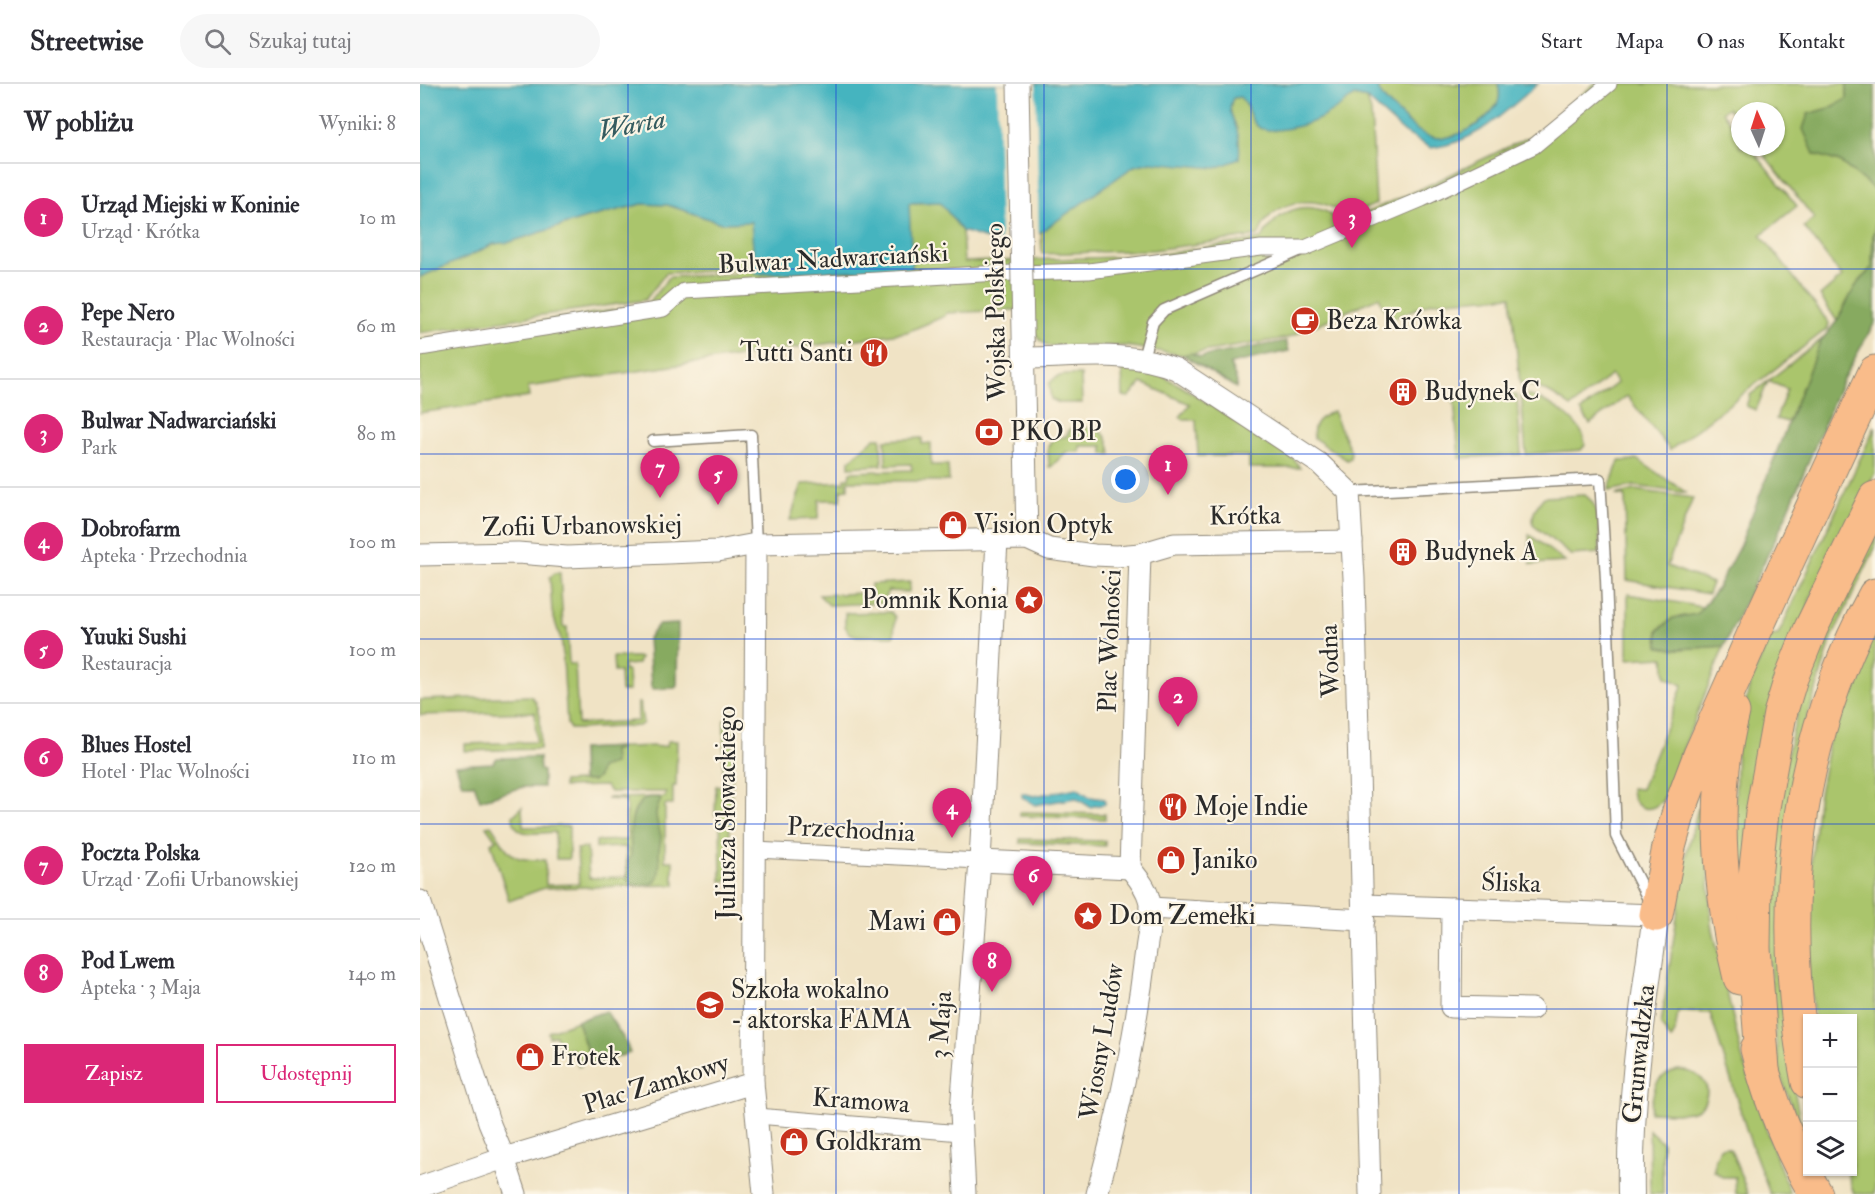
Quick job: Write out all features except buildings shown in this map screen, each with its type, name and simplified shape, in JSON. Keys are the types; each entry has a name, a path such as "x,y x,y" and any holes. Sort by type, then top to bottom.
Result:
{"main road":[{"path":"1656,915 1678,811 1700,755 1755,629 1875,372"},
{"path":"1762,1070 1755,970 1755,877 1762,813 1780,714 1791,678 1811,628 1875,498"},
{"path":"1806,1068 1795,994 1792,941 1792,900 1796,852 1810,766 1825,709 1850,643 1875,595"},
{"path":"1755,629 1728,735 1722,782 1720,841 1726,911 1762,1070 1776,1116 1815,1194"},
{"path":"1825,1176 1829,1194"}],"street":[{"name":"Wojska Polskiego","path":"1018,84 1027,539"},
{"name":"Bulwar Nadwarciański","path":"420,348 663,309 684,291 1089,271 1261,248 1305,248 1422,199 1534,146 1609,84"},
{"path":"1024,358 1116,356 1143,358 1176,369 1320,464 1349,492"},
{"name":"Wodna","path":"1349,492 1364,913 1370,1194"},
{"name":"Plac Wolności","path":"997,540 1027,539 1049,549 1069,553 1117,556 1140,554 1130,868"},
{"path":"997,540 980,861 1130,868"},
{"name":"Zofii Urbanowskiej","path":"420,555 518,553 567,556 718,551 756,544 997,540"},
{"name":"Krótka","path":"1140,554 1174,544 1352,541"},
{"name":"Juliusza Słowackiego","path":"753,1083 756,544"},
{"name":"Przechodnia","path":"754,850 980,861"},
{"name":"3 Maja","path":"965,1194 961,1111 980,861"},
{"name":"Wiosny Ludów","path":"1097,1194 1112,1139 1141,988 1150,908 1150,899 1143,885 1130,868"},
{"path":"420,901 489,1122 516,1194"},
{"name":"Śliska","path":"1150,908 1364,913 1452,908 1656,915"},
{"path":"1452,908 1451,1007 1532,1009"},
{"name":"Grunwaldzka","path":"1631,1194 1631,1120 1637,1053 1656,915"},
{"name":"Plac Zamkowy","path":"420,1187 504,1158 753,1083 764,1194"},
{"name":"Kramowa","path":"757,1116 961,1133"}],"lane":[{"path":"1143,358 1153,322 1164,310 1305,248"},
{"path":"653,441 751,435 756,544"},
{"path":"1349,492 1600,479 1616,836 1656,915"}],"green space":[{"path":"1377,84 1498,84 1499,95 1491,113 1476,125 1458,134 1440,138 1427,136 1413,128 1385,100"},
{"path":"1594,84 1847,84 1847,99 1830,108 1808,114 1814,154 1840,162 1875,190 1872,267 1855,287 1837,321 1820,296 1842,277 1804,227 1814,218 1765,156 1785,156 1785,102 1731,102 1731,112 1728,108 1722,112 1731,124 1731,156 1757,156 1797,206 1761,235 1829,323 1828,328 1670,450 1627,396 1590,424 1581,411 1617,383 1611,375 1571,407 1547,392 1520,384 1511,296 1432,302 1389,320 1379,297 1287,338 1183,355 1126,346 1048,346 1036,335 1032,309 946,313 945,316 907,332 528,387 529,397 420,413 420,339 647,305 669,277 735,274 735,270 666,273 645,300 420,333 420,277 493,244 510,242 586,218 642,204 668,205 721,223 752,222 756,274 912,268 908,203 941,202 962,231 964,262 1150,256 1261,239 1280,217 1296,209 1315,208 1325,211 1340,224 1423,188 1535,134"},
{"path":"1847,84 1875,84 1875,190 1840,162 1814,154 1803,129 1808,114 1830,108 1847,99"},
{"path":"1354,96 1367,99 1371,112 1376,204 1346,217 1337,210 1317,203 1296,203 1276,211 1267,219 1258,236 1153,250 1042,254 1041,232 1134,166 1151,162 1172,163 1237,128 1230,109 1233,98 1240,97 1245,102 1249,113 1318,119"},
{"path":"1875,231 1875,322 1842,381 1783,523 1724,646 1678,649 1659,647 1658,631 1673,618 1697,614 1716,590 1740,545 1820,342 1837,321 1855,287 1872,267 1873,233"},
{"path":"1822,339 1788,422 1776,419 1787,389 1768,381"},
{"path":"1286,341 1289,351 1230,364 1237,382 1236,388 1183,355 1191,353 1200,357"},
{"path":"1142,369 1157,373 1181,386 1294,459 1300,468 1249,468 1249,456 1198,456 1196,420 1184,420 1180,417 1190,404 1142,383 1129,397 1123,396 1122,370"},
{"path":"1063,375 1081,375 1082,403 1059,403 1051,399 1049,384 1052,380"},
{"path":"1768,381 1756,410 1746,406 1750,395"},
{"path":"1521,394 1551,405 1570,419 1583,436 1585,445 1581,450 1526,454"},
{"path":"1517,395 1521,454 1459,458 1454,400"},
{"path":"1333,411 1351,452 1347,460 1314,438 1315,424 1320,418"},
{"path":"1875,427 1875,473 1810,599 1738,926 1733,872 1737,741 1750,684 1770,636 1778,635"},
{"path":"1071,428 1093,428 1103,433 1107,438 1111,454 1103,454 1103,446 1080,446 1080,452 1066,452 1049,467 1048,447 1052,440 1066,436"},
{"path":"875,438 881,438 882,465 849,467 849,461"},
{"path":"922,438 922,444 931,443 931,465 948,465 949,481 848,481 848,489 841,490 841,500 819,500 818,519 790,520 802,484 845,482 850,472 912,470 911,464 886,465 885,440"},
{"path":"1638,460 1687,493 1634,486 1608,491 1619,461"},
{"path":"1635,490 1693,498 1667,566 1712,583 1708,594 1627,580 1625,496 1615,495"},
{"path":"1585,495 1591,500 1597,514 1600,529 1600,553 1571,555 1533,525 1534,513 1544,497"},
{"path":"1875,523 1875,548 1832,638 1802,735 1794,1088 1802,1131 1779,1073 1766,924 1780,784 1807,673"},
{"path":"1529,534 1565,562 1531,564"},
{"path":"555,573 560,573 563,627 567,627 569,664 575,664 578,724 638,721 638,703 640,703 643,723 639,726 570,729 567,724 562,643 552,612 550,577"},
{"path":"910,582 909,592 888,591 882,603 829,605 819,595 862,593 862,598 871,598 871,584"},
{"path":"1628,594 1703,607 1697,615 1673,618 1658,630 1659,647 1678,649 1724,646 1663,800 1658,805 1647,808 1642,808 1634,801 1631,788 1641,789 1683,685 1666,677 1664,657 1628,659"},
{"path":"891,612 895,617 894,636 857,636 849,633 845,626 845,613"},
{"path":"678,624 677,686 653,689 648,638 658,625"},
{"path":"1875,625 1875,1194 1854,1194 1848,1176 1857,1176 1857,1014 1814,1014 1808,968 1808,895 1818,799 1829,741"},
{"path":"613,657 640,658 638,664 624,665 624,671 628,671 629,691 621,691 620,672 614,672"},
{"path":"530,696 539,713 540,749 465,751 465,744 536,742 535,712 420,715 420,700"},
{"path":"724,720 734,720 728,881 721,881 720,816 715,815 716,786 723,786"},
{"path":"668,741 677,741 676,786 673,786 673,805 665,805 665,861 673,861 675,885 544,888 509,901 491,843 496,840 486,826 491,825 507,849 516,857 545,860 546,885 579,884 577,849 587,848 589,878 627,877 626,847 596,848 596,841 627,840 626,800 607,798 665,797 666,792 610,792 606,786 563,787 563,782 582,781 581,749 659,747 666,746"},
{"path":"619,747 618,750 613,750 614,764 600,768 598,777 593,781 582,781 581,749"},
{"path":"539,757 540,770 543,771 543,787 523,787 480,800 474,784 462,784 456,765 493,763 497,758"},
{"path":"649,797 659,797 661,800 656,814 661,837 660,868 657,880 640,886 630,884 627,866 631,855 631,829 634,813 637,806"},
{"path":"522,807 523,827 569,826 569,859 556,859 555,832 528,833 517,828 513,816"},
{"path":"1698,809 1704,810 1712,925 1724,979 1742,1057 1790,1194 1770,1194 1749,1138 1710,1013 1678,1012 1675,1033 1671,1040 1661,1025 1686,854"},
{"path":"1020,812 1105,814 1105,819 1020,816"},
{"path":"1020,839 1105,841 1105,846 1020,843"},
{"path":"606,1011 626,1042 630,1053 594,1064 591,1062 577,1021"},
{"path":"577,1021 589,1056 579,1058 581,1066 578,1066 572,1048 561,1051 556,1035 549,1037 548,1032"},
{"path":"1678,1070 1695,1074 1704,1081 1707,1091 1703,1105 1688,1112 1650,1112 1654,1090 1659,1080"},
{"path":"1649,1130 1662,1142 1663,1194 1650,1194"},
{"path":"1726,1147 1731,1150 1748,1194 1736,1194 1735,1177 1722,1177 1714,1171 1720,1148"}],"water":[{"name":"Warta","path":"420,84 1377,84 1385,100 1409,124 1427,135 1440,138 1467,130 1491,113 1497,104 1498,84 1538,84 1476,133 1448,145 1431,148 1405,133 1367,99 1354,96 1319,119 1296,127 1268,130 1256,125 1240,97 1233,98 1230,111 1239,137 1239,159 1216,168 1151,162 1134,166 1041,232 1014,241 993,241 962,231 940,202 909,203 912,269 755,274 751,222 721,223 668,205 642,204 586,218 510,242 493,244 420,277"},
{"path":"1077,788 1090,797 1105,799 1105,804 1090,807 1076,798 1035,805 1022,797 1022,793 1034,796"}],"pier":[{"path":"997,84 1036,84 1039,236 1015,244 1000,244"}],"place":[{"name":"Bulwar Nadwarciański","path":"1352,248"},
{"name":"Beza Krówka","path":"1305,321"},
{"name":"Tutti Santi","path":"874,353"},
{"name":"Budynek C","path":"1403,392"},
{"name":"PKO BP","path":"989,432"},
{"name":"Urząd Miejski w Koninie","path":"1168,495"},
{"name":"Poczta Polska","path":"660,498"},
{"name":"Yuuki Sushi","path":"718,505"},
{"name":"Vision Optyk","path":"953,525"},
{"name":"Budynek A","path":"1403,552"},
{"name":"Pomnik Konia","path":"1029,600"},
{"name":"Pepe Nero","path":"1178,727"},
{"name":"Moje Indie","path":"1173,807"},
{"name":"Dobrofarm","path":"952,838"},
{"name":"Janiko","path":"1171,860"},
{"name":"Blues Hostel","path":"1033,906"},
{"name":"Dom Zemełki","path":"1088,916"},
{"name":"Mawi","path":"947,922"},
{"name":"Pod Lwem","path":"992,992"},
{"name":"Szkoła wokalno - aktorska FAMA","path":"710,1005"},
{"name":"Frotek","path":"530,1057"},
{"name":"Goldkram","path":"794,1142"}]}
